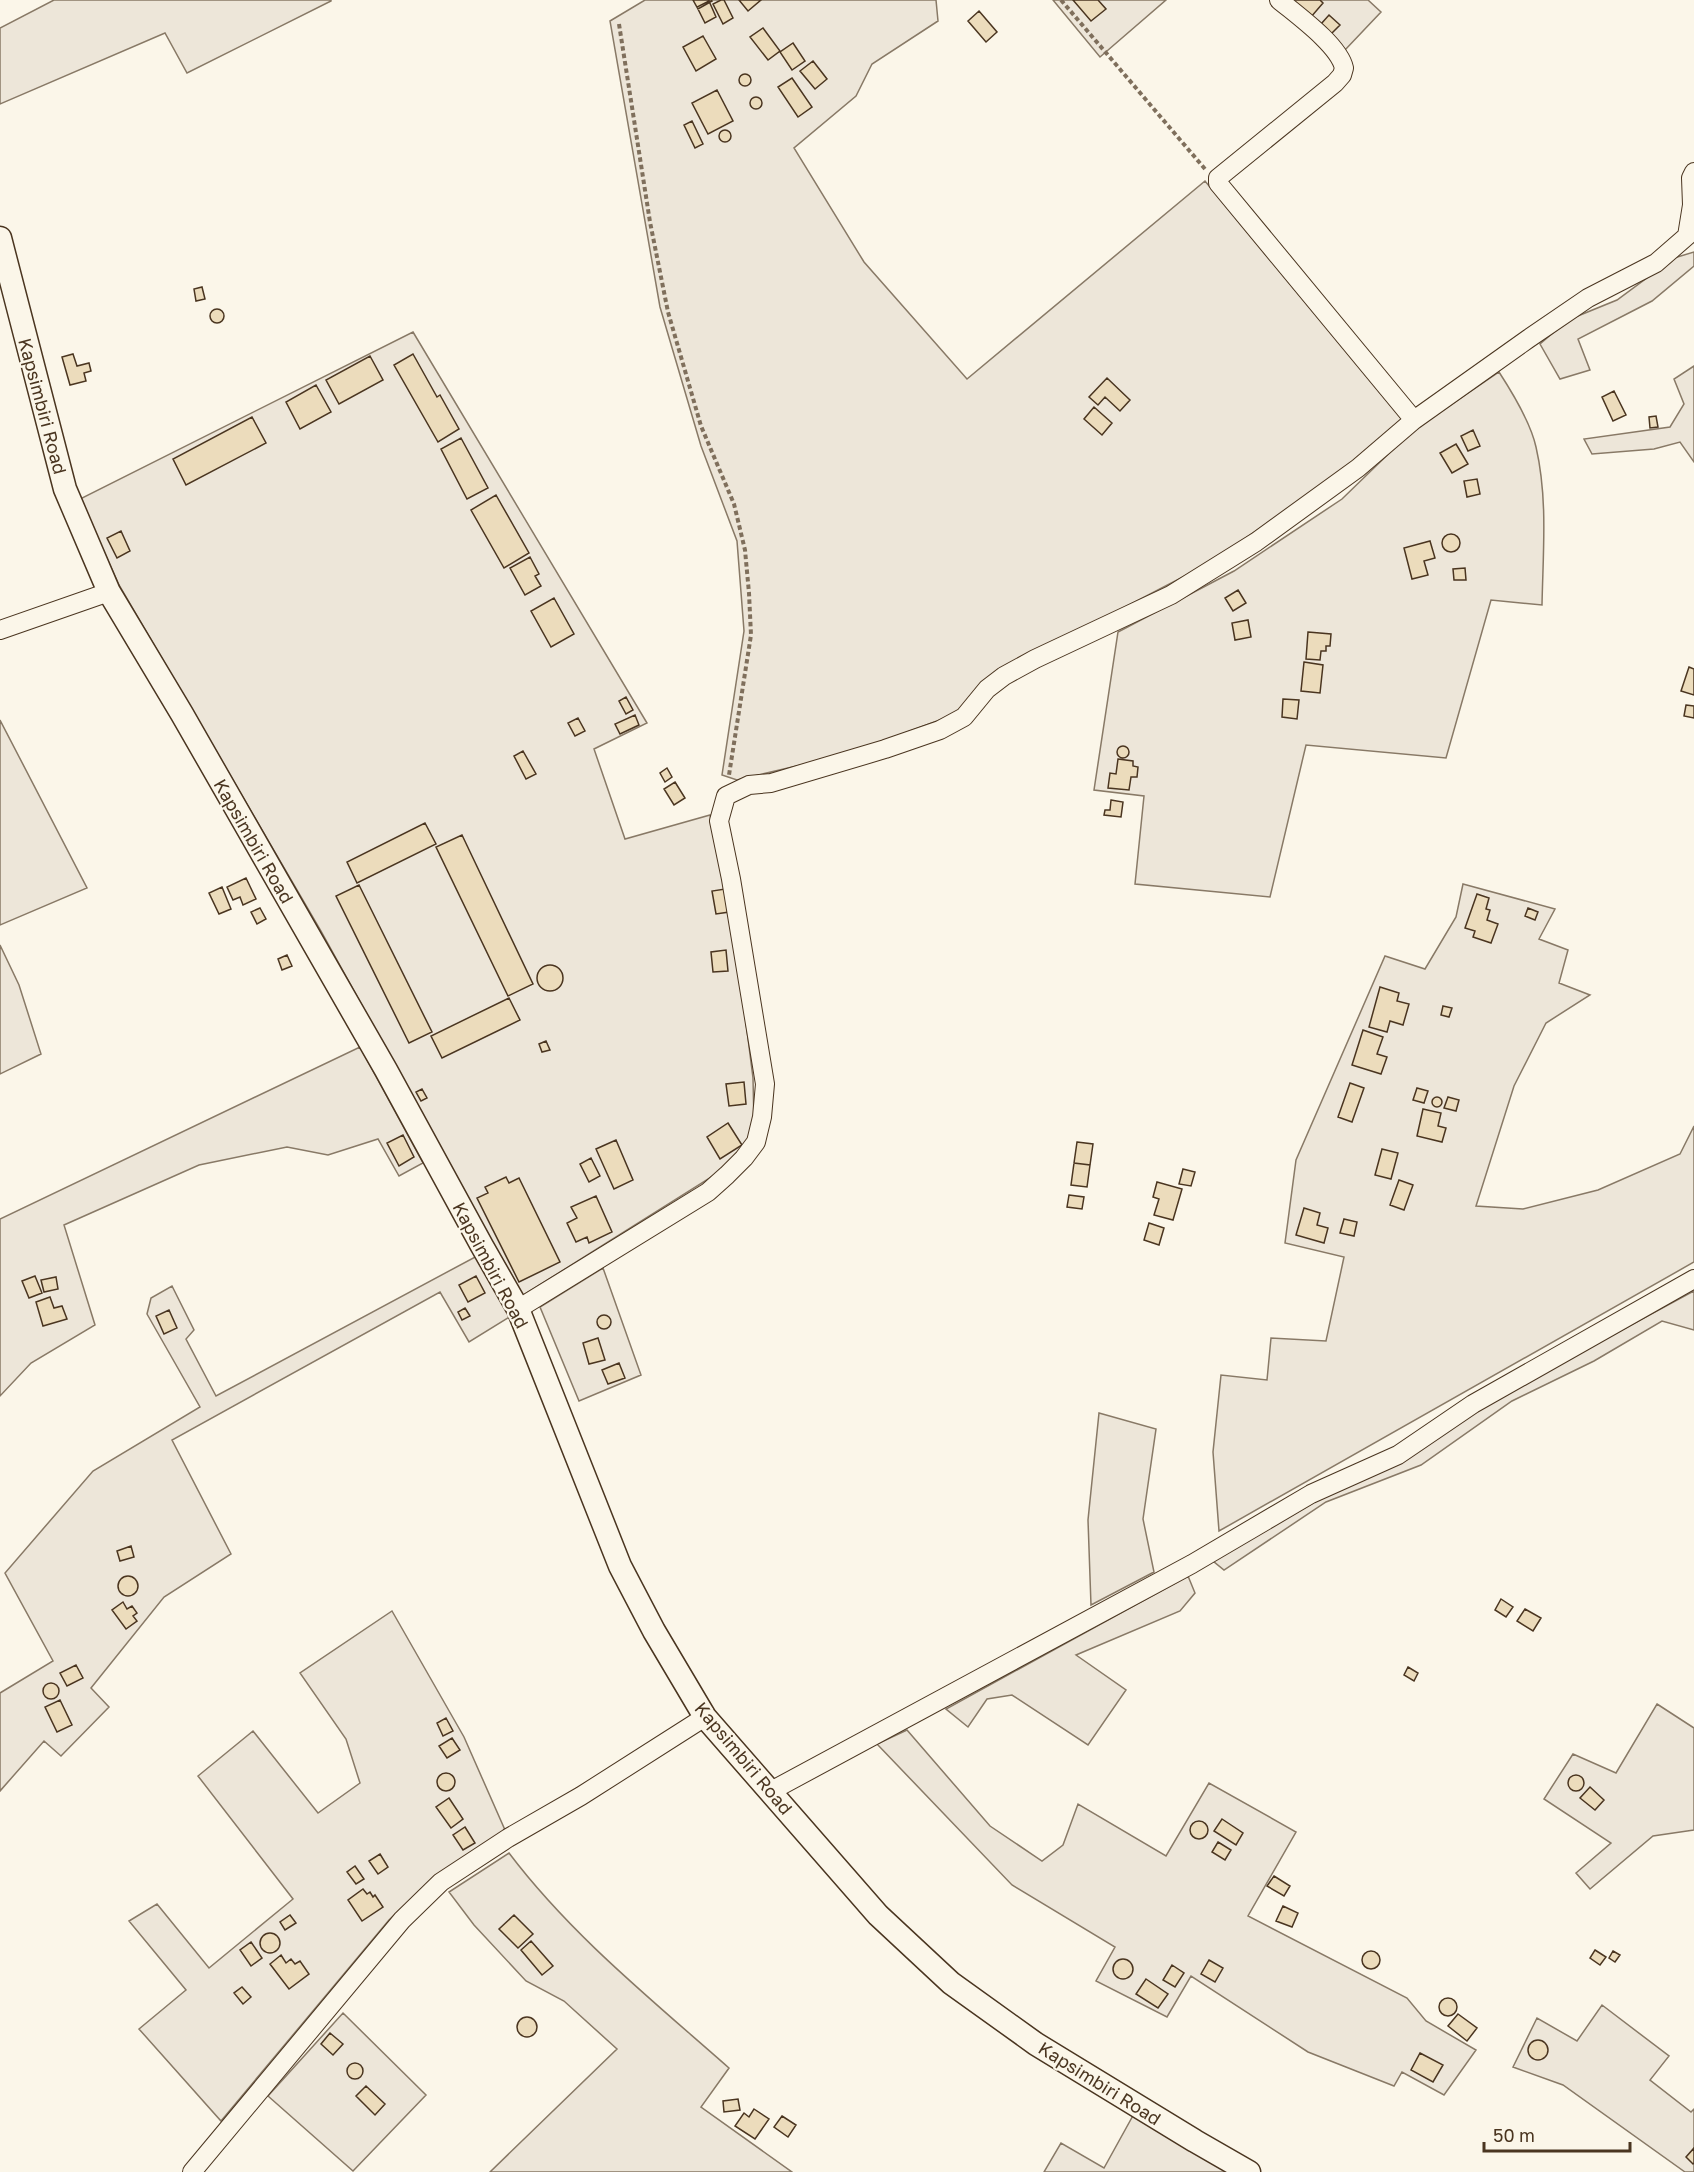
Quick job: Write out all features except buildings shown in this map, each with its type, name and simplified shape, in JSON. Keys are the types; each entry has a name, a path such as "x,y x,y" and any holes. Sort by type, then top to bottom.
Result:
{"street":[{"path":"1279,0 1323,38 1335,52 1344,68 1342,75 1218,178 1218,183 1414,420"},
{"path":"518,1309 708,1192 744,1158 756,1142 762,1117 765,1084 731,879 719,821 726,796 749,785 771,783 940,730 964,717 987,689 1004,676 1171,595 1256,542 1358,468 1414,420 1588,298 1656,263 1687,236 1692,205 1691,178 1694,172"},
{"name":"Kapsimbiri Road","path":"0,238 65,489 109,592 182,714 386,1070 518,1309 620,1566 654,1631 705,1717 878,1915 951,1983 1036,2044 1249,2172"},
{"path":"0,630 109,592"},
{"path":"771,1791 1192,1564 1311,1494 1398,1455 1473,1404 1694,1279"},
{"path":"192,2172 402,1920 441,1882 508,1838 581,1796 705,1717"}],"path":[{"path":"1061,0 1218,183"},
{"path":"619,24 650,222 668,312 701,426 734,504 745,550 751,635 726,796"}],"shaded area":[{"path":"54,0 331,1 187,73 165,33 0,104 0,28"},
{"path":"645,0 936,0 938,21 872,64 856,96 794,148 864,262 967,379 1205,181 1402,419 1349,467 1208,564 990,677 956,714 848,754 737,780 722,775 744,631 737,541 701,446 660,307 610,21"},
{"path":"1053,0 1166,0 1100,57"},
{"path":"1288,0 1368,0 1381,12 1345,50"},
{"path":"1694,252 1694,266 1652,301 1578,339 1590,370 1560,379 1540,344 1568,320 1617,300 1674,258"},
{"path":"413,332 647,723 594,749 625,839 710,815 733,920 753,1078 754,1124 744,1149 721,1171 522,1296 321,931 119,585 80,499"},
{"path":"1694,366 1694,462 1680,442 1654,449 1592,454 1584,439 1670,427 1684,404 1674,379"},
{"path":"1499,372 1526,418 1540,467 1544,526 1542,605 1491,600 1446,758 1306,745 1270,897 1135,884 1144,796 1094,790 1118,632 1234,571 1342,499 1411,432"},
{"path":"0,720 87,888 0,925"},
{"path":"1463,884 1555,909 1539,939 1568,950 1559,983 1590,995 1546,1023 1514,1086 1476,1206 1523,1209 1598,1190 1680,1154 1694,1126 1694,1262 1219,1531 1213,1452 1221,1375 1267,1380 1271,1338 1326,1341 1344,1257 1285,1243 1296,1160 1385,956 1425,969 1456,917"},
{"path":"0,945 19,985 41,1054 0,1074"},
{"path":"360,1047 423,1163 399,1176 378,1139 328,1155 287,1147 199,1165 64,1225 95,1325 31,1363 0,1396 0,1219"},
{"path":"477,1256 511,1316 469,1342 440,1292 172,1440 231,1554 164,1597 91,1688 109,1707 61,1756 44,1741 0,1791 0,1693 53,1661 5,1573 93,1471 200,1407 147,1314 151,1298 172,1286 194,1330 186,1339 216,1396"},
{"path":"603,1268 641,1375 579,1401 540,1307"},
{"path":"1694,1291 1694,1330 1662,1321 1594,1361 1512,1401 1421,1465 1326,1502 1224,1570 1213,1561 1470,1412"},
{"path":"1099,1413 1156,1429 1143,1519 1154,1572 1091,1605 1088,1520"},
{"path":"1188,1576 1195,1593 1180,1611 1076,1655 1126,1690 1088,1745 1012,1695 987,1699 968,1727 946,1709"},
{"path":"392,1611 464,1737 505,1830 428,1883 389,1920 221,2121 139,2029 186,1990 129,1921 157,1904 209,1968 293,1899 198,1776 253,1731 318,1813 360,1783 346,1739 300,1673"},
{"path":"1657,1704 1694,1728 1694,1830 1653,1836 1590,1889 1576,1873 1611,1843 1544,1799 1573,1754 1616,1773"},
{"path":"907,1730 990,1826 1042,1861 1063,1845 1078,1804 1166,1856 1209,1783 1296,1832 1248,1916 1407,1998 1426,2021 1476,2050 1444,2095 1402,2072 1394,2086 1308,2052 1191,1976 1167,2017 1096,1981 1115,1947 1012,1885 877,1744"},
{"path":"509,1853 559,1912 613,1966 729,2068 701,2107 792,2172 490,2172 617,2049 564,2001 526,1981 474,1925 449,1892"},
{"path":"1602,2005 1669,2056 1650,2080 1691,2112 1694,2109 1694,2172 1685,2172 1563,2085 1513,2067 1537,2018 1577,2041"},
{"path":"343,2013 426,2095 353,2171 268,2096"},
{"path":"1135,2112 1237,2172 1044,2172 1061,2143 1104,2168"}]}
